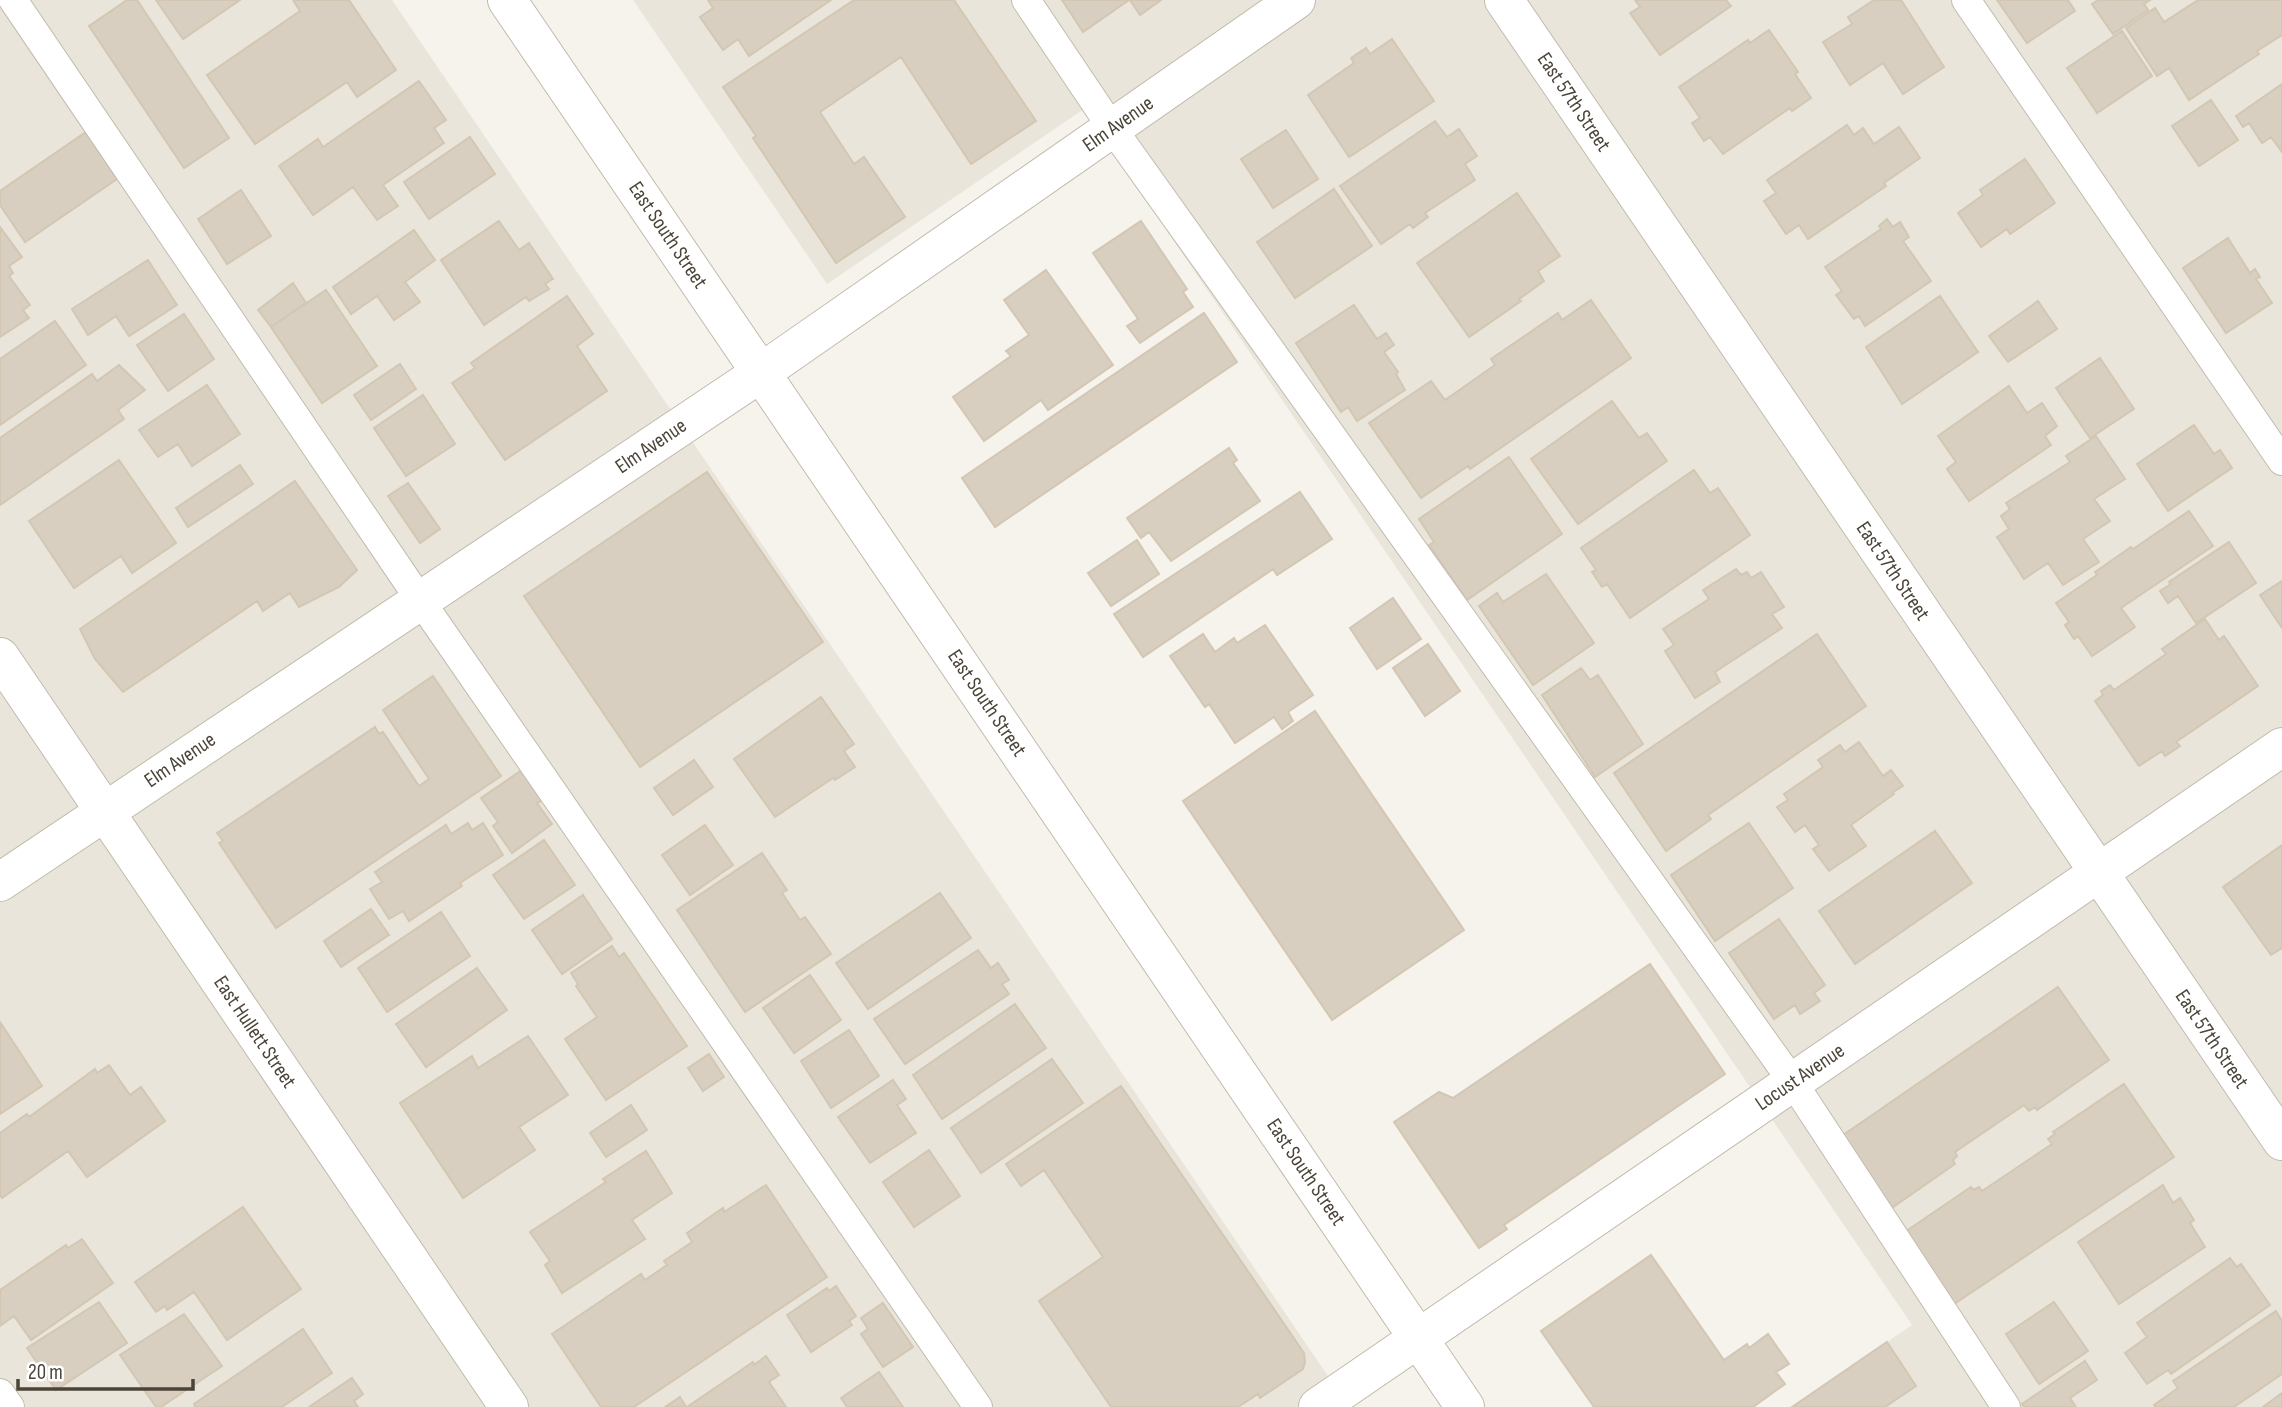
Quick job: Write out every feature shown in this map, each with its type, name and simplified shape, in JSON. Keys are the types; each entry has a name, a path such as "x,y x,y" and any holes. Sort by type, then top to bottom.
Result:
{"street":[{"name":"East South Street","path":"507,0 1465,1407"},
{"name":"Elm Avenue","path":"0,882 762,372 1296,0"},
{"name":"East 57th Street","path":"1504,0 2282,1142"},
{"name":"East Hullett Street","path":"0,657 509,1407"},
{"name":"Locust Avenue","path":"1318,1407 2282,747"}],"lane":[{"path":"13,0 420,600 978,1407"},
{"path":"1026,0 1112,128 1792,1082 2006,1407"},
{"path":"1966,0 2282,461"},
{"path":"0,1393 10,1407"}],"shaded area":[{"path":"0,0 392,0 1349,1407 0,1407"},
{"path":"633,0 2282,0 2282,1407 1792,1407 1912,1325 1084,109 827,284"}],"building":[{"path":"127,0 137,0 229,138 184,168 89,26"},
{"path":"156,0 240,0 183,39"},
{"path":"293,0 349,0 396,70 357,97 347,82 255,144 207,75 300,11"},
{"path":"708,0 831,0 749,56 738,39 723,50 700,17 713,8"},
{"path":"854,0 954,0 1036,121 971,164 901,57 820,112 854,164 864,157 905,217 836,263 753,138 756,136 723,87"},
{"path":"1062,0 1129,0 1083,32"},
{"path":"1130,0 1161,0 1140,15"},
{"path":"1635,0 1726,0 1731,6 1660,55 1630,13 1640,7"},
{"path":"1874,0 1901,0 1944,67 1903,94 1883,63 1850,85 1823,42 1852,24 1848,17"},
{"path":"1997,0 2068,0 2075,11 2027,43"},
{"path":"2098,0 2150,0 2144,4 2148,10 2113,34 2092,4"},
{"path":"2198,0 2282,0 2282,35 2257,51 2259,54 2189,100 2169,68 2157,76 2126,28 2155,8 2164,22"},
{"path":"1769,30 1798,72 1795,74 1811,98 1792,111 1790,108 1723,154 1710,137 1704,141 1692,123 1700,118 1679,87 1748,40 1750,43"},
{"path":"2122,31 2152,76 2097,113 2067,68"},
{"path":"1392,39 1434,101 1349,157 1308,95 1354,63 1351,58 1366,48 1370,54"},
{"path":"419,81 446,120 434,128 444,143 383,185 398,206 377,220 353,187 313,215 279,166 318,139 323,147"},
{"path":"2282,84 2282,152 2271,137 2262,143 2249,123 2243,127 2236,116"},
{"path":"2211,100 2238,140 2199,166 2172,126"},
{"path":"1435,121 1447,137 1459,129 1477,156 1465,164 1475,180 1425,213 1428,217 1413,228 1410,224 1381,244 1340,186"},
{"path":"1847,125 1854,135 1863,128 1874,144 1899,127 1920,158 1884,183 1886,186 1808,239 1799,225 1786,234 1764,201 1776,193 1767,180"},
{"path":"1286,130 1318,179 1273,208 1241,159"},
{"path":"86,132 117,179 25,242 0,205 0,191"},
{"path":"470,137 495,174 429,219 404,182"},
{"path":"2025,159 2055,203 2010,234 2007,229 1981,247 1958,213 1983,195 1980,190"},
{"path":"1334,189 1372,246 1295,298 1257,242"},
{"path":"241,190 271,236 227,264 198,219"},
{"path":"1517,193 1560,256 1538,271 1544,281 1519,299 1521,301 1469,337 1417,263"},
{"path":"1887,219 1893,227 1900,222 1909,237 1903,241 1931,281 1865,326 1859,316 1854,319 1836,295 1842,291 1825,267 1881,229 1879,226"},
{"path":"499,221 519,250 529,243 553,279 545,284 549,289 529,301 526,297 484,325 441,260"},
{"path":"1141,221 1187,289 1183,292 1193,307 1140,343 1127,326 1138,319 1093,253"},
{"path":"0,227 22,257 9,266 13,273 9,276 30,305 23,310 29,318 0,337"},
{"path":"414,230 435,260 405,282 420,302 394,320 377,296 351,314 333,287"},
{"path":"2228,238 2250,273 2255,269 2260,277 2256,279 2272,303 2226,333 2183,268"},
{"path":"148,260 177,305 129,336 116,316 88,335 72,309"},
{"path":"1046,270 1113,365 1048,410 1041,400 984,441 953,397 1011,356 1006,351 1029,335 1004,300"},
{"path":"293,283 306,303 271,327 258,310"},
{"path":"326,290 377,366 322,403 271,327"},
{"path":"567,296 593,334 577,346 607,391 505,460 452,383 475,368 471,363"},
{"path":"1940,296 1978,352 1902,404 1866,347"},
{"path":"1591,300 1631,358 1470,469 1468,466 1421,498 1369,423 1431,381 1445,400 1495,365 1491,359 1558,313 1562,320"},
{"path":"2038,301 2057,329 2008,362 1989,336"},
{"path":"1354,305 1377,339 1386,333 1394,345 1384,352 1398,372 1396,374 1405,390 1357,421 1348,407 1341,412 1296,343"},
{"path":"1204,313 1237,362 995,527 962,478"},
{"path":"184,314 214,359 168,391 137,345"},
{"path":"55,321 86,365 0,425 0,359"},
{"path":"2100,358 2134,409 2090,438 2056,388"},
{"path":"400,364 416,389 371,420 354,395"},
{"path":"119,365 145,390 118,410 124,419 0,505 0,438 92,374 97,381"},
{"path":"207,385 240,434 192,466 178,444 158,457 139,430"},
{"path":"2009,386 2027,413 2042,403 2057,426 2045,436 2051,445 1969,501 1947,469 1956,462 1938,436"},
{"path":"423,395 455,444 406,476 374,428"},
{"path":"1612,401 1639,438 1647,433 1667,461 1578,524 1531,459"},
{"path":"2194,425 2214,454 2220,450 2232,468 2168,511 2137,464"},
{"path":"2096,436 2125,479 2094,499 2110,521 2083,539 2099,562 2063,585 2048,563 2024,579 1997,537 2009,529 2001,516 2010,509 2006,503 2070,462 2066,456"},
{"path":"1229,448 1237,460 1233,463 1260,501 1171,561 1149,532 1141,538 1127,518"},
{"path":"1509,457 1562,534 1467,600 1429,545 1434,542 1419,519"},
{"path":"119,460 176,543 132,573 121,556 74,588 29,521"},
{"path":"240,465 253,484 188,527 176,508"},
{"path":"1694,470 1710,493 1718,488 1750,535 1630,618 1607,584 1602,587 1592,572 1596,570 1581,548"},
{"path":"707,472 823,642 640,767 524,596"},
{"path":"295,481 357,570 339,587 299,607 290,593 263,611 257,601 123,692 95,659 80,629"},
{"path":"408,483 440,529 420,543 388,496"},
{"path":"1300,492 1332,539 1277,575 1273,569 1143,657 1114,614"},
{"path":"2189,511 2213,546 2121,608 2135,627 2092,656 2078,636 2074,639 2065,625 2069,622 2056,603 2131,547 2133,549"},
{"path":"1137,540 1159,574 1111,606 1088,573"},
{"path":"2229,542 2256,583 2196,623 2178,596 2168,603 2160,591 2171,584 2169,582"},
{"path":"1736,569 1741,575 1747,572 1751,578 1761,572 1784,607 1772,614 1782,628 1715,672 1720,682 1695,698 1665,651 1674,645 1663,629 1709,599 1703,590"},
{"path":"1546,574 1594,643 1533,685 1479,606 1497,593 1503,602"},
{"path":"2282,581 2282,628 2260,595"},
{"path":"1393,598 1421,639 1377,669 1350,628"},
{"path":"2205,619 2219,640 2224,636 2258,686 2176,742 2180,746 2165,756 2162,751 2139,766 2095,701 2103,695 2101,691 2110,685 2114,690 2166,654 2162,649"},
{"path":"1265,625 1313,695 1288,712 1293,721 1282,729 1274,717 1235,743 1209,704 1205,707 1170,656 1203,634 1215,652 1234,638 1237,643"},
{"path":"1817,634 1866,706 1708,815 1711,819 1666,851 1614,773"},
{"path":"1428,644 1460,691 1425,716 1393,668"},
{"path":"1581,668 1590,680 1598,675 1643,744 1595,777 1542,695"},
{"path":"433,676 501,776 276,928 219,843 223,841 217,833 375,727 379,734 383,732 419,786 429,779 383,710"},
{"path":"821,697 854,744 844,751 855,767 835,780 833,778 775,817 734,759"},
{"path":"1315,711 1464,930 1332,1020 1183,801"},
{"path":"1859,742 1883,776 1891,770 1903,786 1851,825 1866,846 1829,871 1813,849 1819,845 1805,825 1795,832 1777,807 1788,800 1784,794 1823,767 1818,760 1840,745 1845,752"},
{"path":"694,760 713,787 673,815 654,788"},
{"path":"522,770 543,800 537,803 552,824 512,853 493,826 498,822 481,798"},
{"path":"468,823 472,830 483,823 503,855 409,921 403,911 389,919 370,889 382,882 375,872 446,825 451,834"},
{"path":"1749,823 1793,888 1715,941 1671,875"},
{"path":"705,825 733,865 690,895 662,855"},
{"path":"1935,831 1972,883 1855,964 1819,911"},
{"path":"544,840 575,885 524,919 493,875"},
{"path":"2282,845 2282,948 2271,955 2223,887"},
{"path":"762,853 787,890 782,893 800,920 805,917 831,954 745,1012 677,910"},
{"path":"940,893 971,938 868,1009 836,963"},
{"path":"583,895 612,939 562,974 532,930"},
{"path":"371,909 389,935 341,967 324,941"},
{"path":"441,912 470,956 387,1012 358,968"},
{"path":"1779,919 1825,985 1814,993 1820,1001 1800,1014 1795,1005 1774,1019 1729,953"},
{"path":"612,946 619,957 624,953 687,1046 606,1100 565,1039 597,1017 576,986 578,984 571,973"},
{"path":"978,950 991,968 998,963 1009,980 1002,984 1009,994 905,1064 874,1019"},
{"path":"1650,964 1725,1074 1504,1225 1507,1229 1479,1248 1394,1122 1439,1092 1453,1098"},
{"path":"477,968 507,1010 426,1067 396,1024"},
{"path":"810,975 841,1020 794,1053 763,1008"},
{"path":"2058,987 2109,1060 2037,1110 2035,1107 2029,1111 2024,1105 1955,1152 1955,1164 1883,1214 1833,1142"},
{"path":"1015,1004 1046,1048 942,1119 913,1075"},
{"path":"0,1022 42,1086 0,1114"},
{"path":"849,1030 879,1076 831,1108 801,1061"},
{"path":"528,1036 568,1095 519,1127 535,1150 463,1198 400,1103 472,1056 478,1068"},
{"path":"709,1054 724,1077 703,1091 688,1068"},
{"path":"1052,1059 1083,1103 981,1173 951,1128"},
{"path":"109,1065 130,1095 141,1087 165,1121 87,1177 68,1151 2,1198 0,1133 27,1114 29,1117 95,1069 97,1073"},
{"path":"893,1080 906,1099 897,1105 916,1133 870,1163 838,1117"},
{"path":"2124,1084 2174,1157 1948,1308 1899,1236 1971,1187 1973,1190 1979,1187 1982,1191 2052,1144 2048,1139 2055,1134 2053,1132"},
{"path":"1121,1086 1304,1353 1303,1369 1260,1398 1258,1394 1238,1407 1111,1407 1039,1301 1103,1257 1044,1170 1021,1186 1006,1164"},
{"path":"631,1105 647,1130 606,1157 590,1133"},
{"path":"929,1150 960,1196 914,1227 883,1182"},
{"path":"646,1151 672,1193 632,1220 645,1239 562,1293 545,1265 550,1261 530,1232 606,1182 603,1179"},
{"path":"766,1185 827,1277 634,1407 601,1407 552,1334 641,1274 645,1280 667,1265 664,1261 692,1242 687,1233 723,1208 724,1212"},
{"path":"2163,1185 2173,1203 2180,1198 2194,1220 2190,1223 2205,1247 2119,1304 2078,1242"},
{"path":"243,1207 301,1289 227,1340 194,1292 167,1310 165,1306 156,1312 135,1282"},
{"path":"82,1239 113,1283 31,1340 14,1316 0,1326 0,1290 66,1245 68,1248"},
{"path":"1651,1255 1724,1360 1747,1344 1749,1348 1768,1334 1789,1364 1776,1372 1785,1384 1753,1407 1594,1407 1541,1331"},
{"path":"2230,1258 2237,1267 2241,1264 2270,1305 2171,1374 2168,1370 2147,1384 2125,1353 2147,1337 2137,1323"},
{"path":"836,1286 856,1316 849,1321 852,1325 811,1352 787,1315 827,1288 829,1291"},
{"path":"99,1302 127,1343 56,1390 27,1348"},
{"path":"2054,1302 2088,1351 2039,1384 2006,1334"},
{"path":"883,1303 913,1347 883,1367 861,1334 868,1329 861,1318"},
{"path":"2276,1311 2282,1321 2282,1374 2234,1407 2154,1405 2178,1388 2173,1381"},
{"path":"184,1314 222,1366 161,1407 156,1407 120,1355"},
{"path":"303,1329 332,1373 282,1407 195,1407 194,1404"},
{"path":"1887,1342 1916,1386 1885,1407 1792,1407"},
{"path":"766,1356 779,1375 769,1382 786,1407 687,1407 753,1362 754,1365"},
{"path":"2085,1361 2097,1380 2070,1398 2076,1407 2024,1407 2022,1404"},
{"path":"879,1372 903,1407 847,1407 841,1398"},
{"path":"352,1378 363,1394 354,1401 358,1407 309,1407"},
{"path":"2282,1393 2282,1407 2263,1407"},
{"path":"680,1397 686,1407 665,1407"}]}
